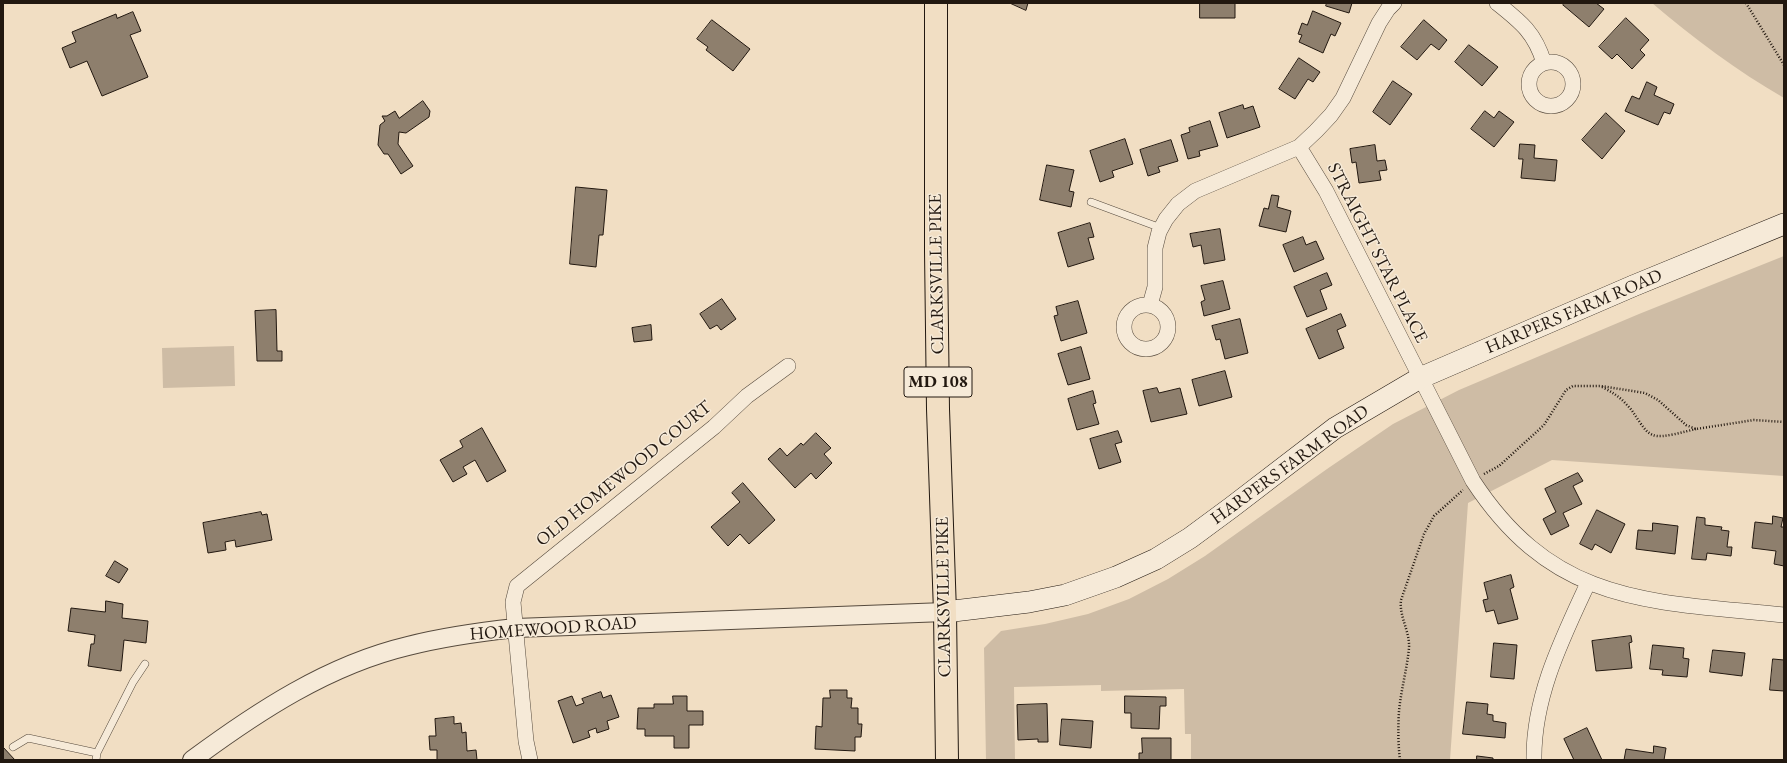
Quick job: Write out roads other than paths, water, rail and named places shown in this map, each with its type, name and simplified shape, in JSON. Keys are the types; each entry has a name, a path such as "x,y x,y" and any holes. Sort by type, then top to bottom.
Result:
{"main road":[{"name":"CLARKSVILLE PIKE","path":"936,3 936,250 938,409 945,612 947,760"},
{"name":"HARPERS FARM ROAD","path":"945,612 1029,602 1065,595 1116,577 1156,559 1190,538 1232,508 1335,428 1420,378 1634,286 1784,224"}],"street":[{"path":"1150,305 1155,287 1155,248 1166,219 1178,204 1195,191 1299,147 1331,114 1343,98 1379,23 1394,3"},
{"path":"1497,3 1530,32 1540,48 1544,63"},
{"name":"STRAIGHT STAR PLACE","path":"1299,147 1326,191 1473,481 1488,504 1522,542 1546,560 1588,583 1616,593 1642,599 1784,615"},
{"name":"OLD HOMEWOOD COURT","path":"530,760 526,741 513,602 517,586 714,427 747,396 788,366"},
{"path":"1534,760 1542,695 1566,630 1588,583"},
{"name":"HOMEWOOD ROAD","path":"192,760 268,707 313,683 361,661 407,646 462,635 516,628 945,612"}],"lane":[{"path":"1091,202 1162,228"},
{"path":"13,747 28,738 96,756 133,682 144,664"}]}
